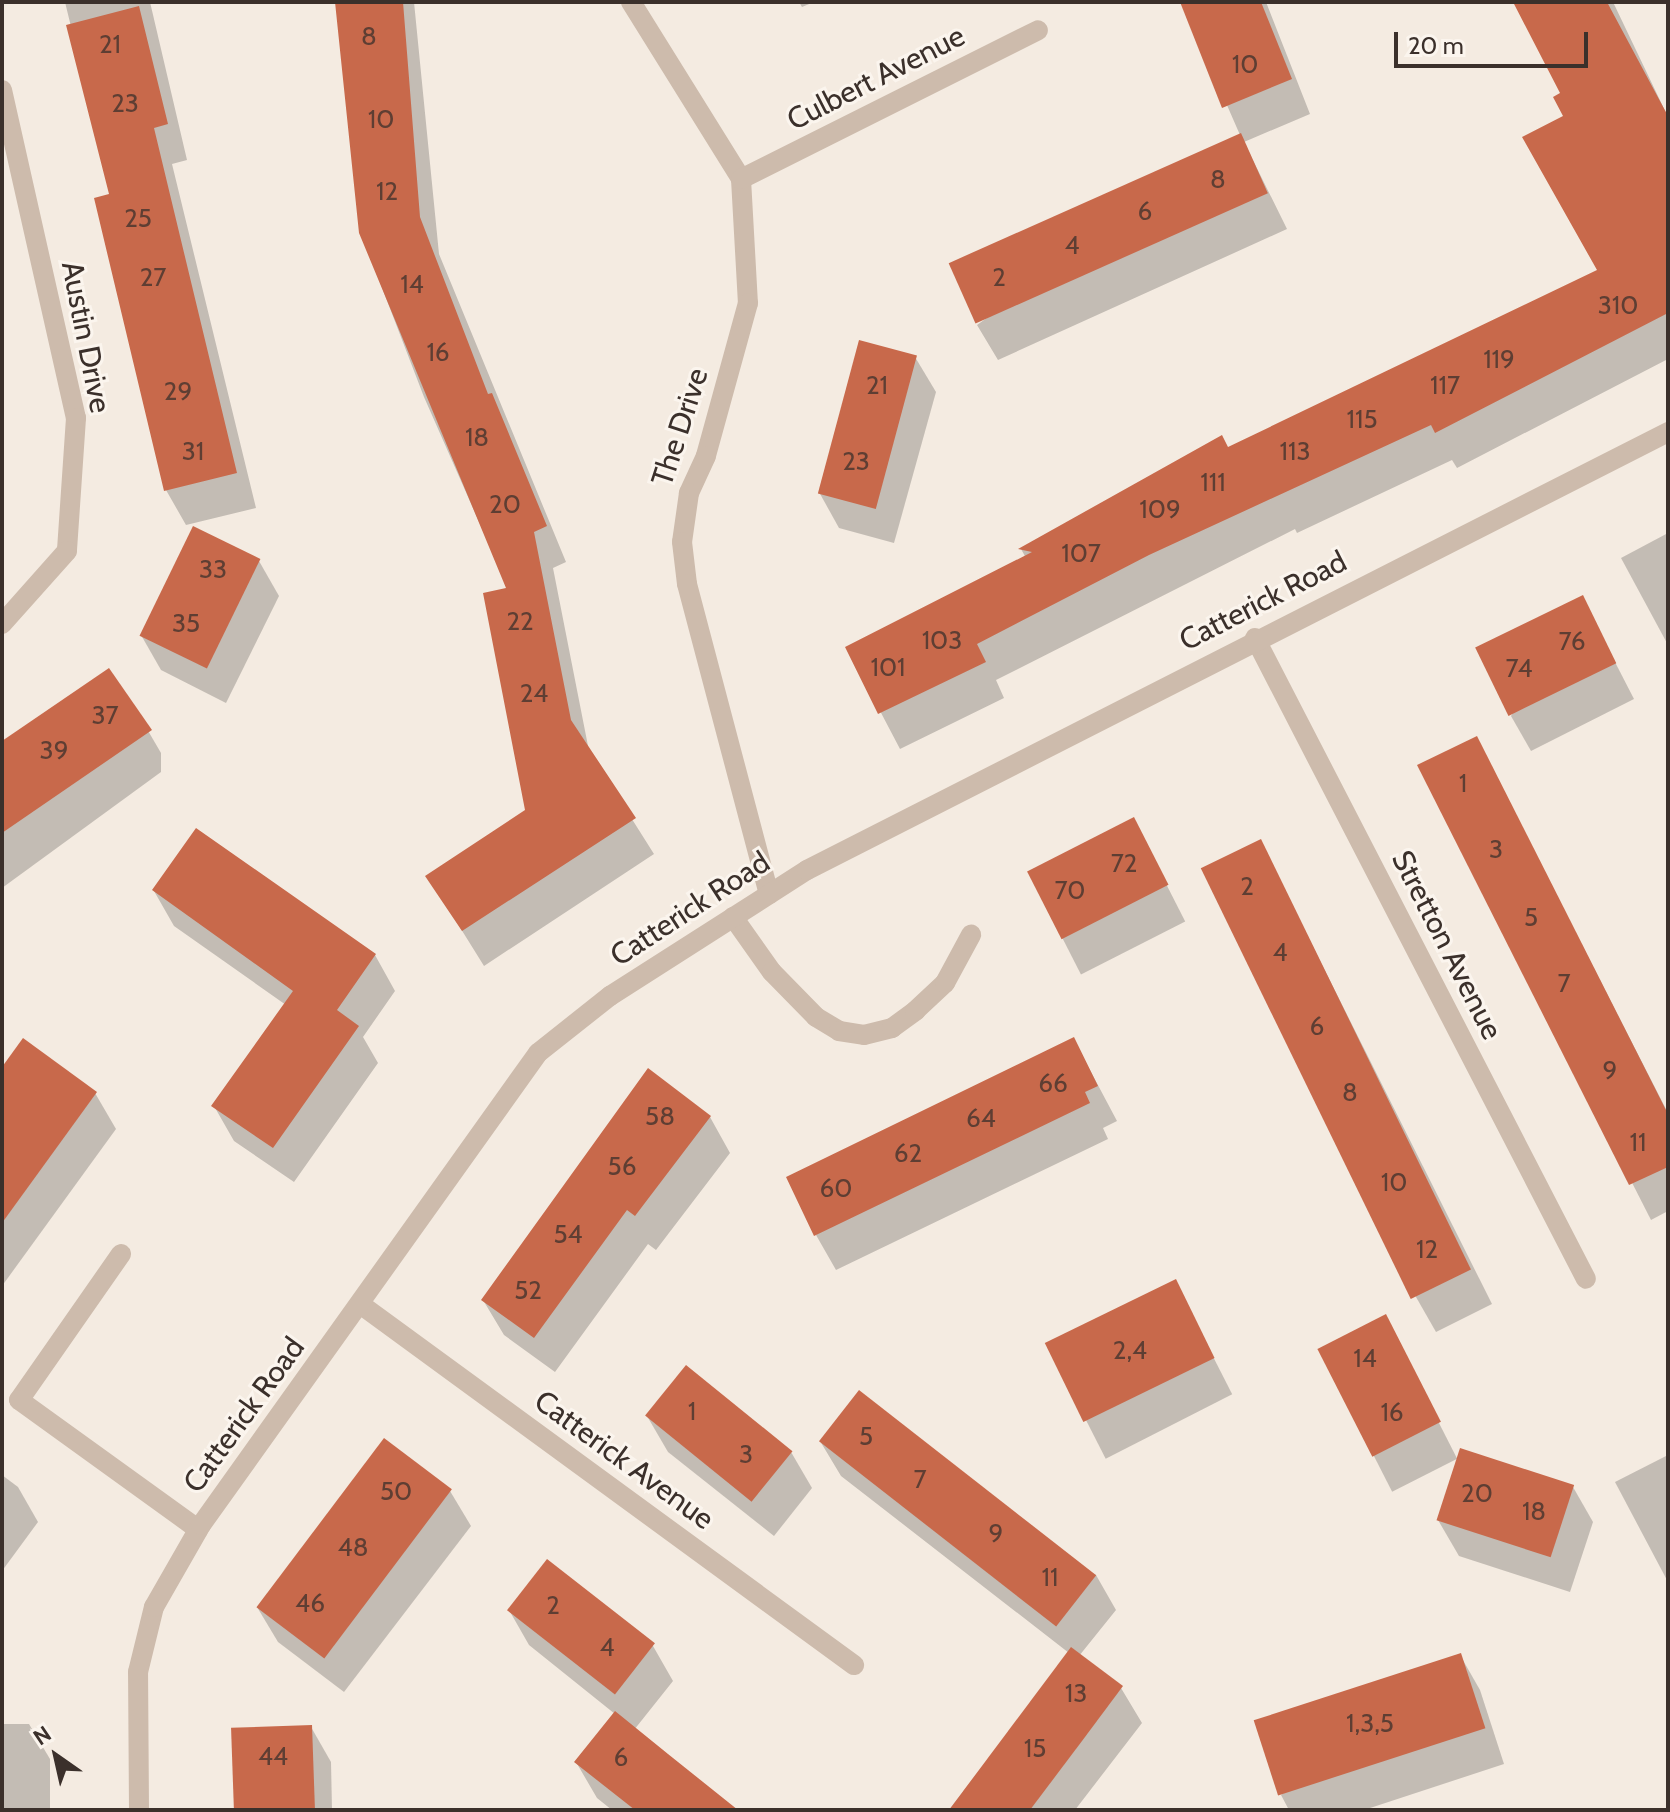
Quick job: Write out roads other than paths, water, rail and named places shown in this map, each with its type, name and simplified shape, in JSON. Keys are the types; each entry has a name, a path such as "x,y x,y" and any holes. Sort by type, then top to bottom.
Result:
{"street":[{"name":"The Drive","path":"631,2 741,179 748,303 706,456 689,493 682,542 687,584 769,894"},
{"name":"Culbert Avenue","path":"741,179 1038,30"},
{"name":"Austin Drive","path":"2,90 76,418 67,551 2,624"},
{"name":"Catterick Road","path":"139,1810 138,1672 154,1607 198,1529 538,1053 610,996 769,894 1255,638 1668,432"},
{"name":"Stretton Avenue","path":"1255,638 1586,1279"},
{"path":"733,917 772,972 816,1017 839,1031 864,1035 892,1028 945,983 971,935"},
{"path":"121,1254 19,1400 198,1529"},
{"name":"Catterick Avenue","path":"360,1304 854,1665"}]}
